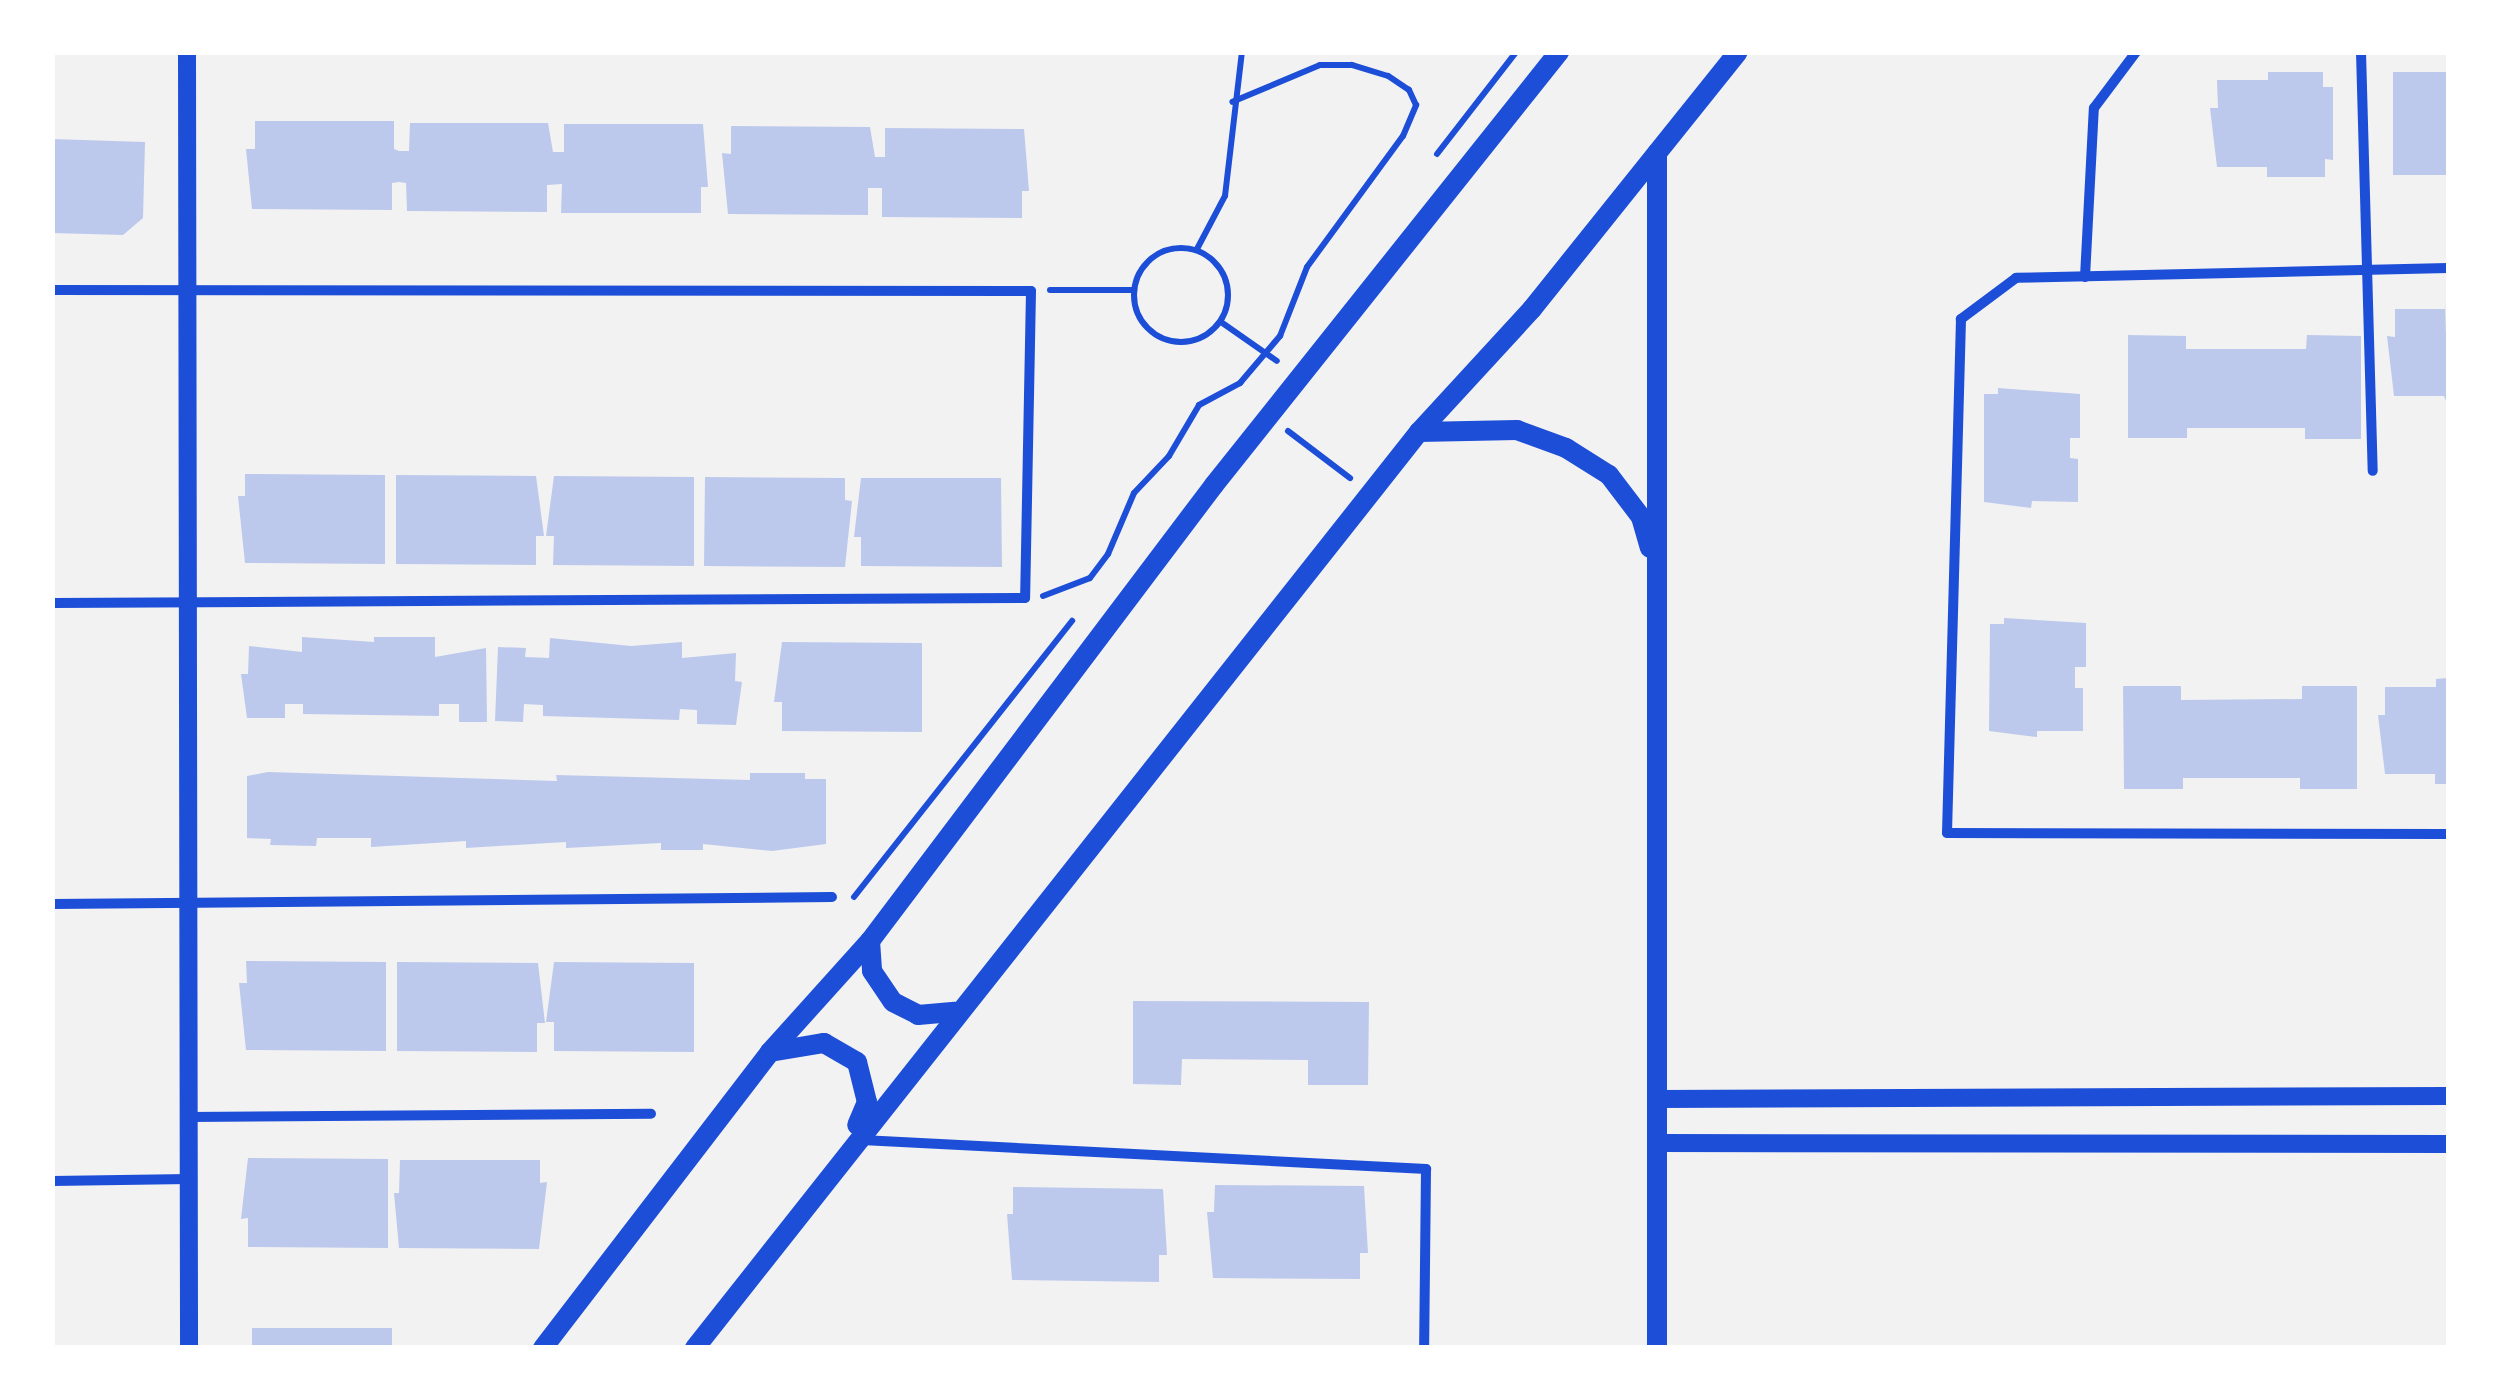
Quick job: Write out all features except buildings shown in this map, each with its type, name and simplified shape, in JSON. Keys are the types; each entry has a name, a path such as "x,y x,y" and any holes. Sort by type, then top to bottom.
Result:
{"main road":[{"path":"694,1348 955,1012 1370,494 1420,432 1532,310 1738,52"},
{"path":"544,1348 770,1052 870,941 1270,416 1554,56"},
{"path":"1657,153 1657,1348"},
{"path":"1420,432 1517,430 1566,448 1609,475 1641,517 1656,570"},
{"path":"870,941 872,972 893,1002 918,1015 955,1012"},
{"path":"770,1052 824,1043 857,1062 868,1102 850,1147"}],"street":[{"path":"187,52 189,1348"},
{"path":"2085,277 2094,108 2136,52"},
{"path":"2361,52 2373,471"},
{"path":"2448,268 2016,278 1962,318 1946,832 2448,834"},
{"path":"52,290 1032,290 1026,598 52,603"},
{"path":"52,904 832,897"},
{"path":"1658,1099 2448,1096"},
{"path":"189,1118 651,1114"},
{"path":"1658,1143 2448,1144"},
{"path":"850,1147 1426,1169 1424,1348"},
{"path":"52,1180 189,1179"}],"path":[{"path":"1197,249 1225,196 1232,102 1242,52"},
{"path":"1026,598 1060,594 1090,578 1108,554 1134,493 1170,456 1200,405 1240,384 1280,336 1307,267 1402,136 1416,106 1409,90 1388,76 1352,65 1320,66 1232,102"},
{"path":"1168,248 1197,249 1220,266 1230,294 1221,322 1202,338 1166,338 1138,315 1134,290 1144,264 1168,248"},
{"path":"1032,290 1134,290"},
{"path":"1221,322 1278,361"},
{"path":"1270,416 1370,494"}]}
